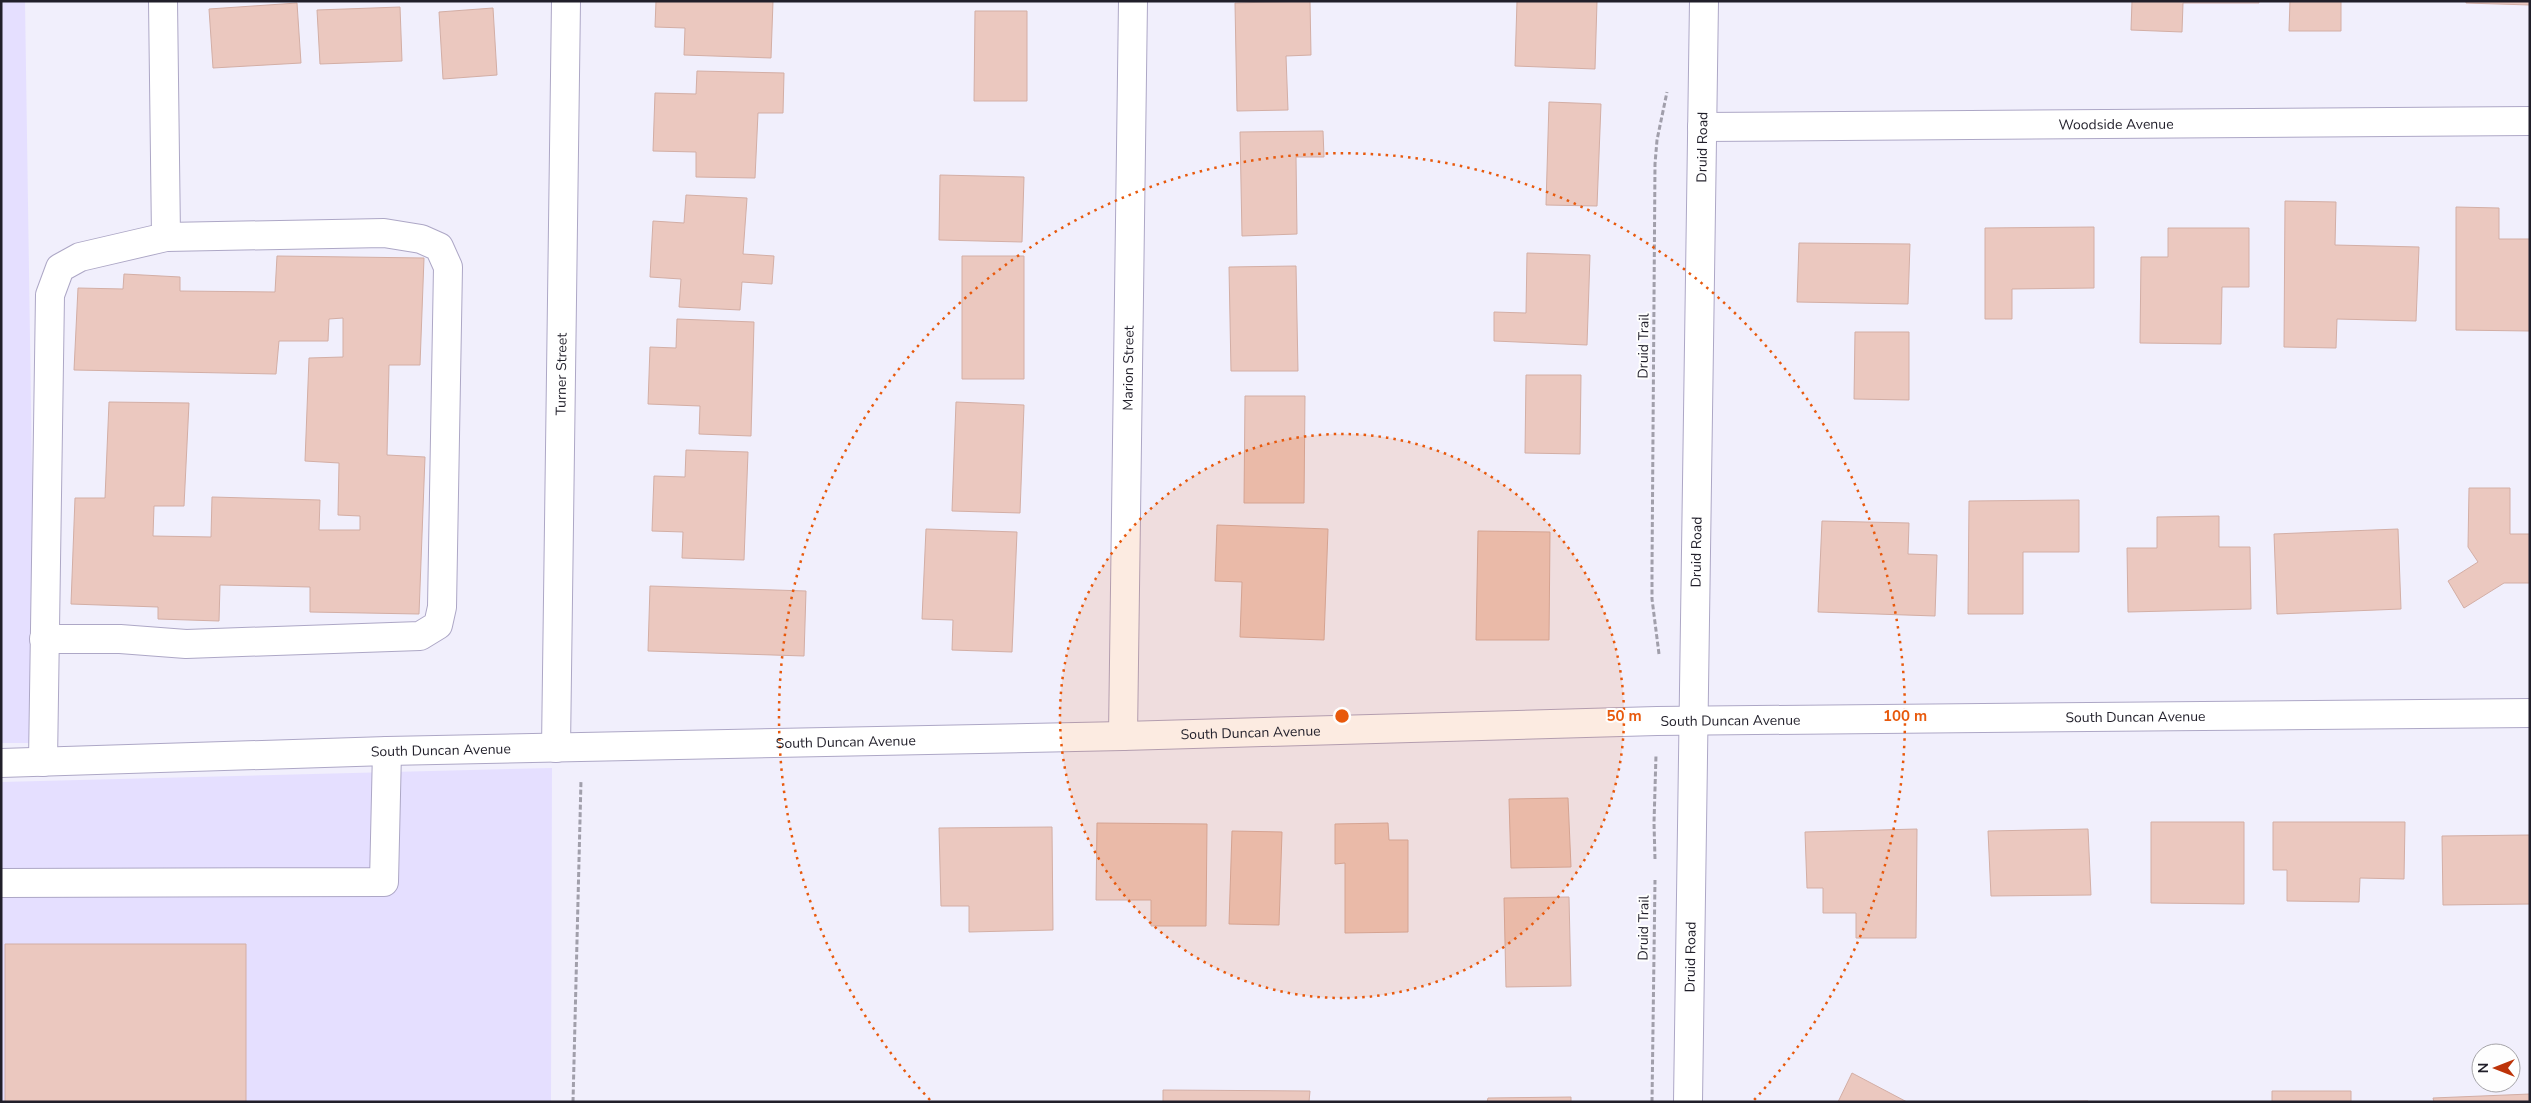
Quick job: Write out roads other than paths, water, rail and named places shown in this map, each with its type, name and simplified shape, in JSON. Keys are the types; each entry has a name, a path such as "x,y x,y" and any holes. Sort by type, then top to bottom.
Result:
{"street":[{"path":"163,1 166,237"},
{"name":"Turner Street","path":"566,1 569,748"},
{"name":"Marion Street","path":"1123,736 1133,1"},
{"name":"Druid Road","path":"1688,1102 1704,1"},
{"name":"Woodside Avenue","path":"1702,128 2530,122"},
{"path":"43,762 44,639 50,295 60,268 80,257 166,237 384,233 421,239 439,247 448,267 442,607 438,625 420,636 186,644 120,639 44,639"},
{"name":"South Duncan Avenue","path":"1,763 387,751 1123,736 1694,720 2530,713"},
{"path":"1,883 384,882 387,751"}]}
